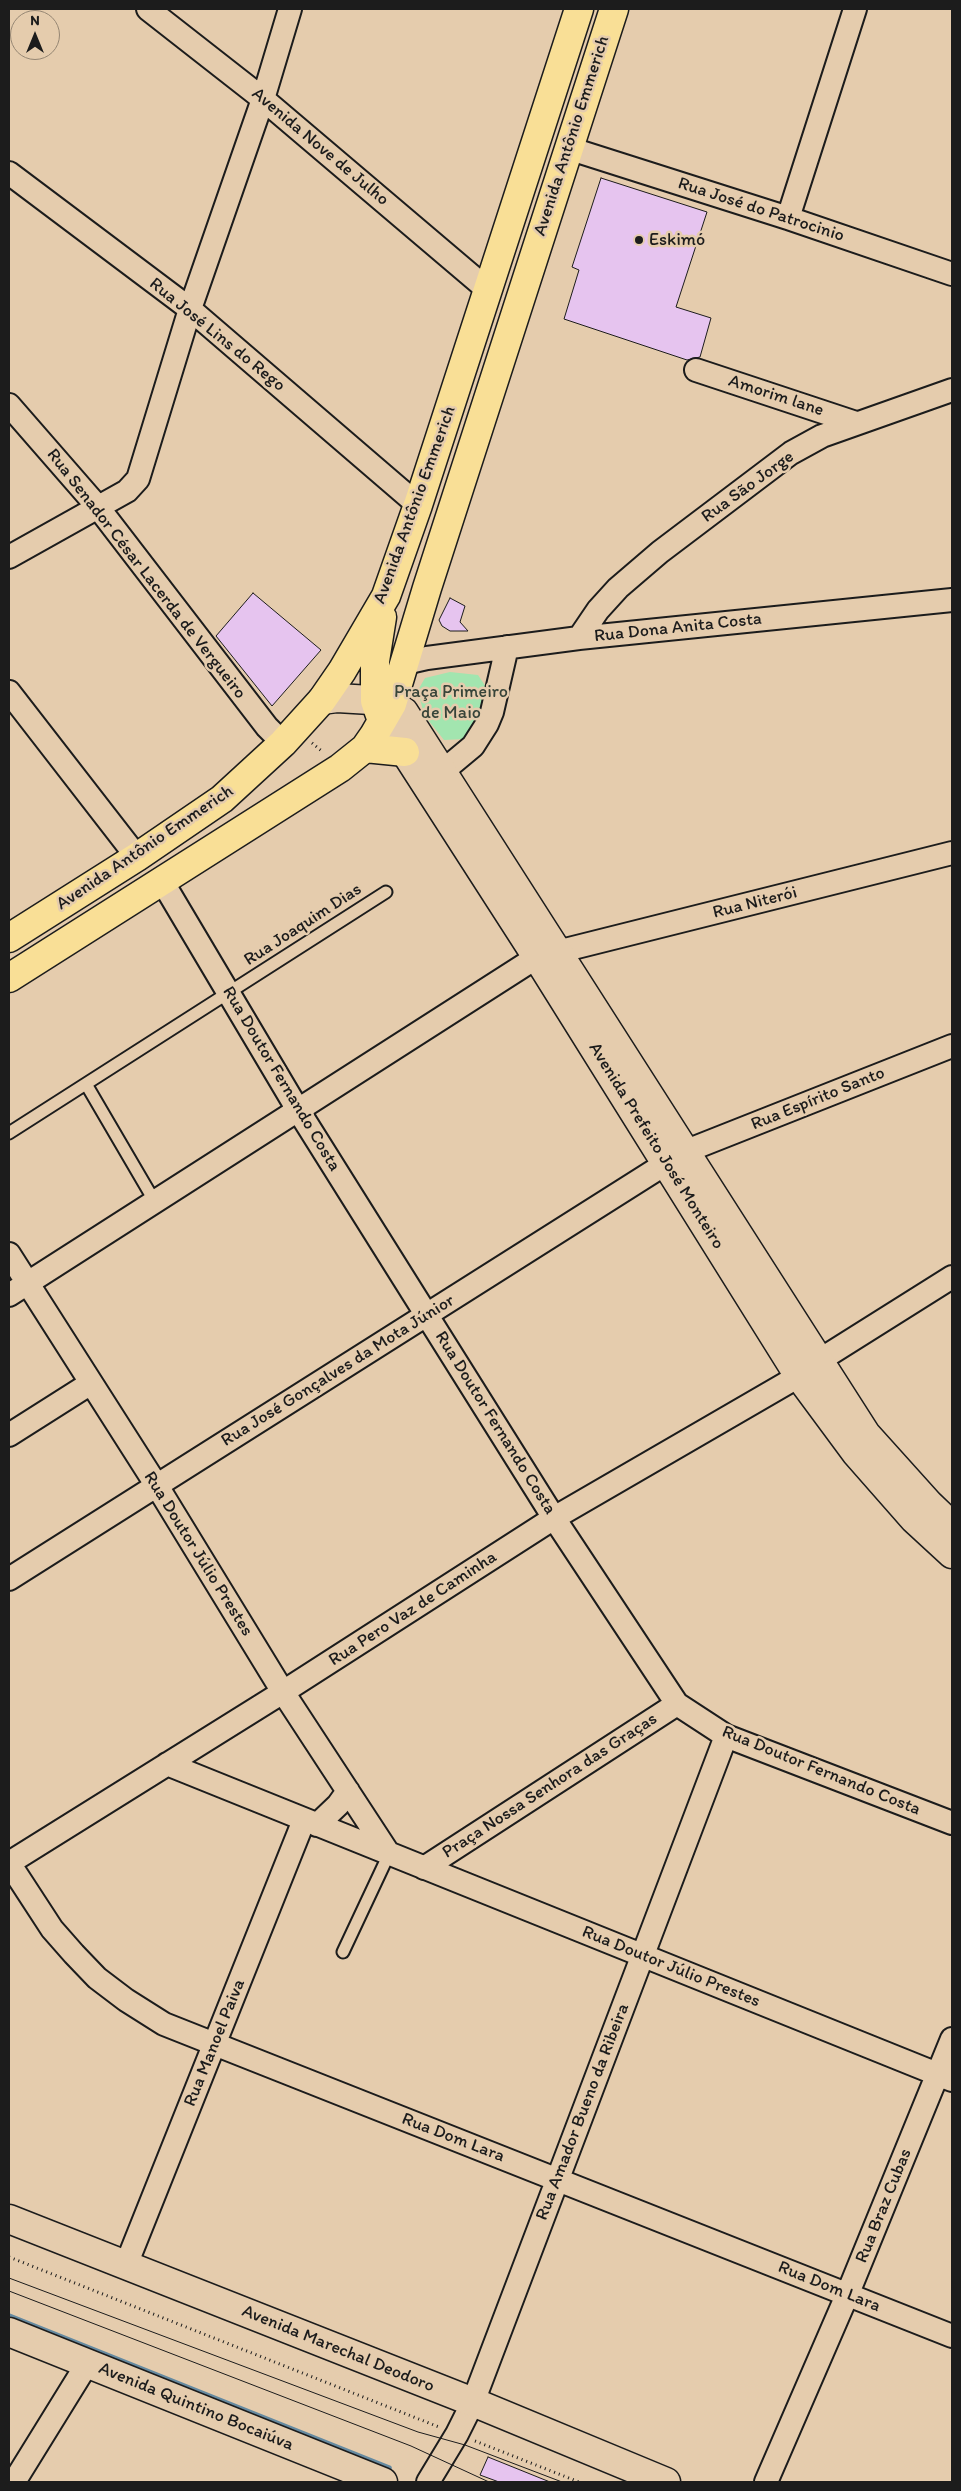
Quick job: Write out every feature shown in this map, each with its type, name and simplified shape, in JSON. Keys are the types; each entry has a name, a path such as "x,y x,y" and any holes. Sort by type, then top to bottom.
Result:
{"main road":[{"name":"Avenida Antônio Emmerich","path":"9,938 137,857 222,799 283,743 322,700 342,671 386,596 418,505 579,9"},
{"name":"Avenida Antônio Emmerich","path":"9,978 300,795 340,768 365,748 406,663 427,588 614,9"},
{"path":"322,700 337,698 383,709 375,661 386,596"},
{"path":"375,661 388,666 406,663"},
{"name":"Avenida Prefeito José Monteiro","path":"383,709 413,745 547,954 809,1368 869,1468 914,1520 952,1554"},
{"path":"365,748 413,745"},
{"name":"Avenida Prefeito José Monteiro","path":"413,745 443,770 547,954"},
{"name":"Avenida Prefeito José Monteiro","path":"809,1368 929,1504 952,1526"},
{"name":"Avenida Marechal Deodoro","path":"9,2219 473,2402 666,2482"},
{"name":"Avenida Quintino Bocaiúva","path":"9,2332 383,2482"}],"street":[{"name":"Avenida Nove de Julho","path":"148,9 263,99 488,290"},
{"path":"9,557 126,491 138,479 190,309 263,99 290,9"},
{"path":"788,218 855,9"},
{"name":"Rua José do Patrocinio","path":"568,148 788,218 952,274"},
{"name":"Rua José Lins do Rego","path":"9,173 190,309 418,505"},
{"name":"Amorim lane","path":"696,370 856,423"},
{"name":"Rua São Jorge","path":"579,638 598,610 618,588 660,552 791,453 822,436 952,390"},
{"name":"Rua Senador César Lacerda de Vergueiro","path":"9,405 97,506 268,727 283,743"},
{"name":"Rua Dona Anita Costa","path":"406,663 427,658 579,638 952,600"},
{"path":"443,770 473,746 487,724 492,712 507,647"},
{"path":"9,692 137,857"},
{"name":"Rua Niterói","path":"18,1289 547,954 952,854"},
{"name":"Rua Doutor Fernando Costa","path":"162,881 230,992 298,1110 554,1518 677,1704 726,1736 952,1823"},
{"name":"Rua Espírito Santo","path":"675,1158 952,1046"},
{"name":"Rua José Gonçalves da Mota Júnior","path":"9,1579 675,1158"},
{"name":"Rua Doutor Júlio Prestes","path":"9,1254 18,1289 91,1383 157,1486 283,1692 389,1854"},
{"name":"Rua Pero Vaz de Caminha","path":"9,1863 283,1692 554,1518 809,1368 952,1276"},
{"path":"9,1435 91,1383"},
{"name":"Praça Nossa Senhora das Graças","path":"424,1868 677,1704"},
{"name":"Rua Amador Bueno da Ribeira","path":"428,2482 457,2434 473,2402 726,1736"},
{"name":"Rua Doutor Júlio Prestes","path":"167,1764 945,2077"},
{"path":"310,1823 338,1805 348,1791"},
{"name":"Rua Manoel Paiva","path":"126,2265 215,2045 310,1823"},
{"name":"Rua Dom Lara","path":"9,1863 52,1929 97,1978 126,2000 164,2024 952,2336"},
{"name":"Rua Braz Cubas","path":"766,2482 945,2077 952,2039"},
{"path":"14,2482 88,2364"}],"lane":[{"name":"Rua Joaquim Dias","path":"9,1133 386,892"},
{"path":"86,1084 155,1202"},
{"path":"343,1952 389,1854"}],"path":[{"path":"310,741 328,757"},
{"path":"9,2257 579,2482"}],"green space":[{"name":"Praça Primeiro de Maio","path":"450,672 478,675 486,687 478,714 465,739 444,740 424,715 418,690 425,678"}],"building":[{"path":"601,178 707,212 676,307 711,318 700,357 687,360 564,319 579,270 572,267"},
{"path":"253,593 321,650 272,706 216,636"},
{"path":"450,598 465,606 460,622 468,631 450,631 442,626 439,620"},
{"path":"488,2457 550,2482 499,2482 480,2475"}],"waterway":[{"path":"9,2316 389,2468"}],"tram line":[{"path":"9,2278 418,2432 465,2445 562,2482"},
{"path":"9,2291 411,2446 489,2482"}],"place":[{"name":"Eskimó","path":"639,240"}]}
